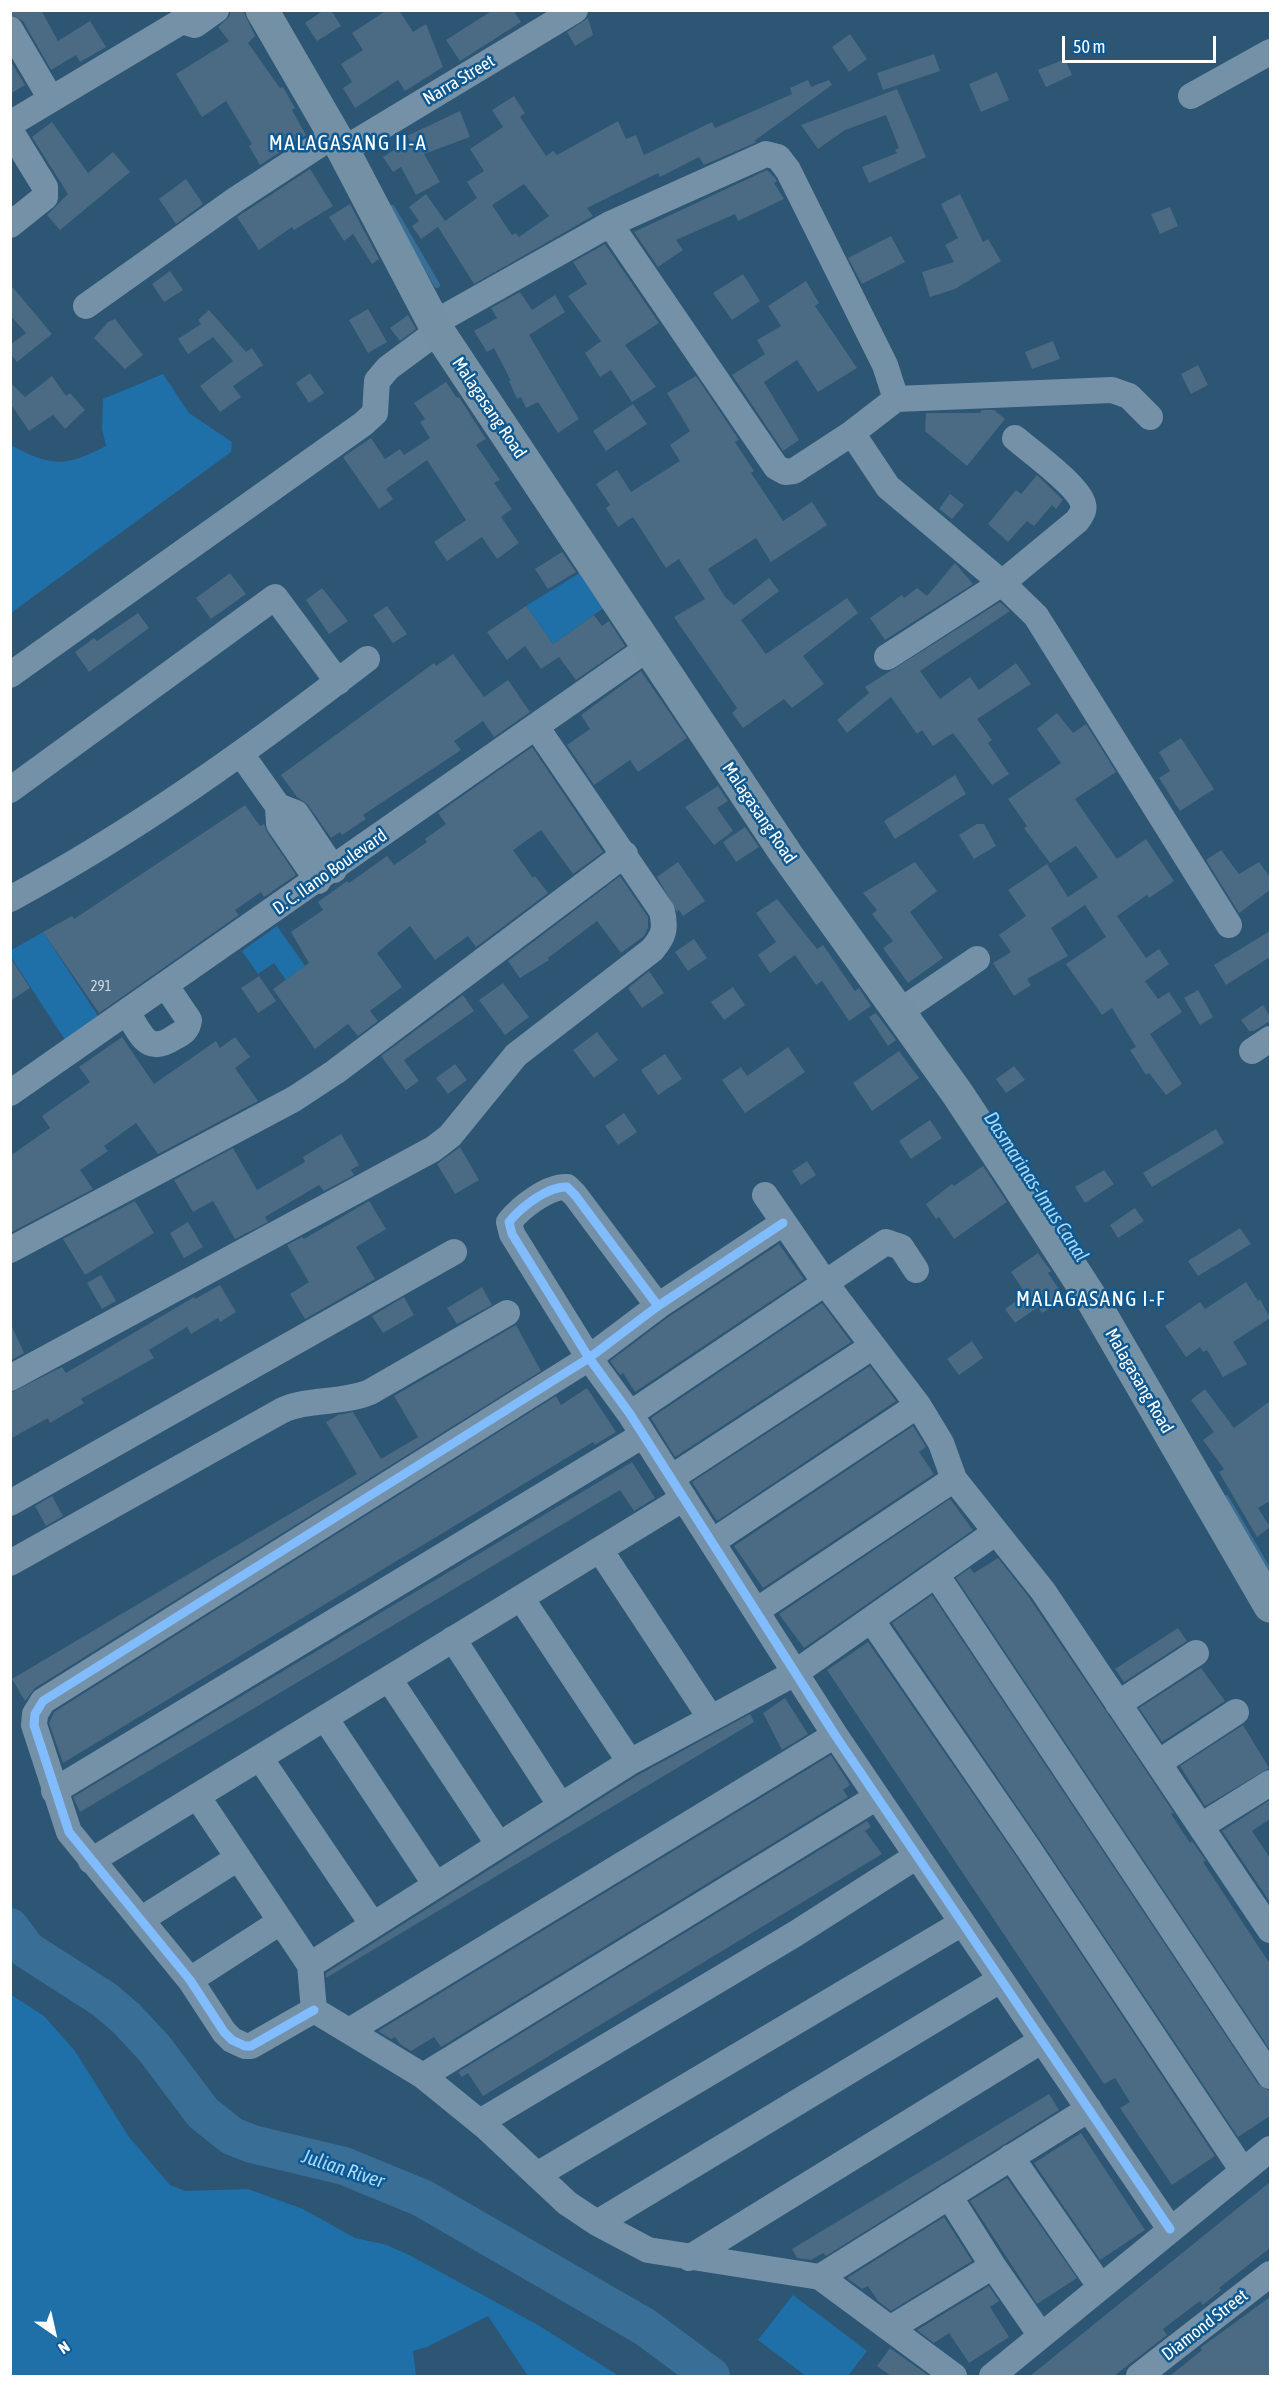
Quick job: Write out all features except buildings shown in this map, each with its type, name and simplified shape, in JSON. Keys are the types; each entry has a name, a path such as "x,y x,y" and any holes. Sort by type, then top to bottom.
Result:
{"main road":[{"name":"Malagasang Road","path":"262,10 338,143 436,327 786,854 969,1111 1093,1301 1270,1606"}],"street":[{"path":"10,124 181,16 195,25 216,10"},
{"name":"Narra Street","path":"86,306 235,200 575,10"},
{"path":"10,29 51,99"},
{"path":"1191,96 1270,52"},
{"path":"10,130 45,188 45,197 10,225"},
{"path":"10,675 363,424 375,413 377,381 382,374 436,327 610,224 766,154 778,158 788,170 885,365 896,399"},
{"path":"610,224 776,467 785,472 794,471 852,433 896,399 1112,390 1129,396 1149,417"},
{"path":"852,433 896,495 1002,583 1036,616 1229,925"},
{"path":"887,657 1002,583 1077,521 1083,513 1083,502 1075,491 1015,438"},
{"path":"10,790 275,597 338,682"},
{"name":"D. C. Ilano Boulevard","path":"10,1094 166,986 320,867 537,728 648,648"},
{"path":"10,899 86,858 241,754 367,659"},
{"path":"10,1378 433,1149 450,1136 516,1055 652,950 661,939 666,927 662,911 537,728"},
{"path":"241,754 278,806 279,824 320,867"},
{"path":"10,1250 294,1099 327,1078 625,854"},
{"path":"899,1012 977,959"},
{"path":"128,1013 147,1042 154,1046 163,1045 184,1031 189,1020 166,986"},
{"path":"658,1306 567,1187 551,1190 515,1214 509,1222 512,1234 589,1358 637,1424 835,1736 1170,2229"},
{"path":"765,1195 826,1284 918,1405 941,1443 954,1479 1043,1591 1270,1930"},
{"path":"314,2010 251,2046 245,2046 224,2032 190,1980 69,1832 34,1725 35,1714 43,1701 589,1358 658,1306 783,1223"},
{"path":"54,1791 637,1424 886,1242 901,1247 916,1270"},
{"path":"10,1503 454,1252"},
{"path":"10,1563 281,1411 291,1406 347,1400 370,1392 507,1313"},
{"path":"91,1861 600,1550 677,1488 873,1346"},
{"path":"712,1542 918,1405"},
{"path":"756,1611 954,1479"},
{"path":"310,1965 630,1762 795,1672 937,1576 996,1532"},
{"path":"600,1550 710,1717"},
{"path":"937,1576 1270,2076"},
{"path":"521,1598 630,1762"},
{"path":"872,1621 1028,1848 1243,2171"},
{"path":"453,1640 561,1806"},
{"path":"1118,1704 1196,1653"},
{"path":"389,1679 499,1845"},
{"path":"1158,1763 1236,1712"},
{"path":"325,1718 436,1885"},
{"path":"349,2031 835,1736"},
{"path":"260,1758 373,1925"},
{"path":"1201,1826 1270,1783"},
{"path":"197,1796 310,1965 314,2010"},
{"path":"423,2076 877,1797"},
{"path":"480,2122 795,1934 917,1856"},
{"path":"142,1919 238,1858"},
{"path":"190,1980 280,1922"},
{"path":"537,2175 962,1923"},
{"path":"597,2223 1000,1980"},
{"path":"314,2010 423,2076 480,2122 567,2203 597,2223 648,2250 820,2277 954,2376"},
{"path":"689,2258 1041,2041"},
{"path":"820,2277 1089,2109"},
{"path":"992,2376 1040,2334 1270,2149"},
{"path":"1011,2157 1101,2286"},
{"path":"949,2196 993,2266 1040,2334"},
{"path":"891,2328 993,2266"},
{"name":"Diamond Street","path":"1140,2376 1270,2274"}],"shaded area":[{"path":"163,374 189,413 232,442 231,452 11,613 11,445 48,461 58,462 92,453 106,446 102,429 103,399"},
{"path":"581,572 605,607 553,644 526,606"},
{"path":"277,926 305,966 286,980 274,963 258,974 242,951"},
{"path":"43,932 98,1016 65,1040 11,957 10,951"},
{"path":"10,1994 44,2016 75,2051 129,2137 170,2185 185,2191 248,2189 303,2209 355,2238 387,2245 409,2255 538,2325 619,2376 528,2376 488,2316 427,2347 413,2351 416,2376 11,2376"},
{"path":"793,2295 867,2351 848,2376 806,2376 758,2340"}],"waterway":[{"name":"Dasmarinas-Imus Canal","path":"392,208 437,285"},
{"name":"Dasmarinas-Imus Canal","path":"1226,1498 1270,1573"},
{"name":"Julian River","path":"10,1927 27,1950 105,2000 126,2018 154,2048 203,2113 232,2136 252,2144 344,2166 422,2198 645,2327 711,2376"}],"cycle path":[{"path":"658,1306 567,1187 543,1194 520,1210 509,1222 512,1234 589,1358 630,1414 835,1735 1170,2229"},
{"path":"314,2010 251,2046 245,2046 232,2040 224,2032 190,1980 69,1832 34,1725 35,1714 43,1701 589,1358 658,1306 783,1223"}],"district":[{"name":"MALAGASANG II-A","path":"348,143"},
{"name":"MALAGASANG I-F","path":"1091,1299"}]}
